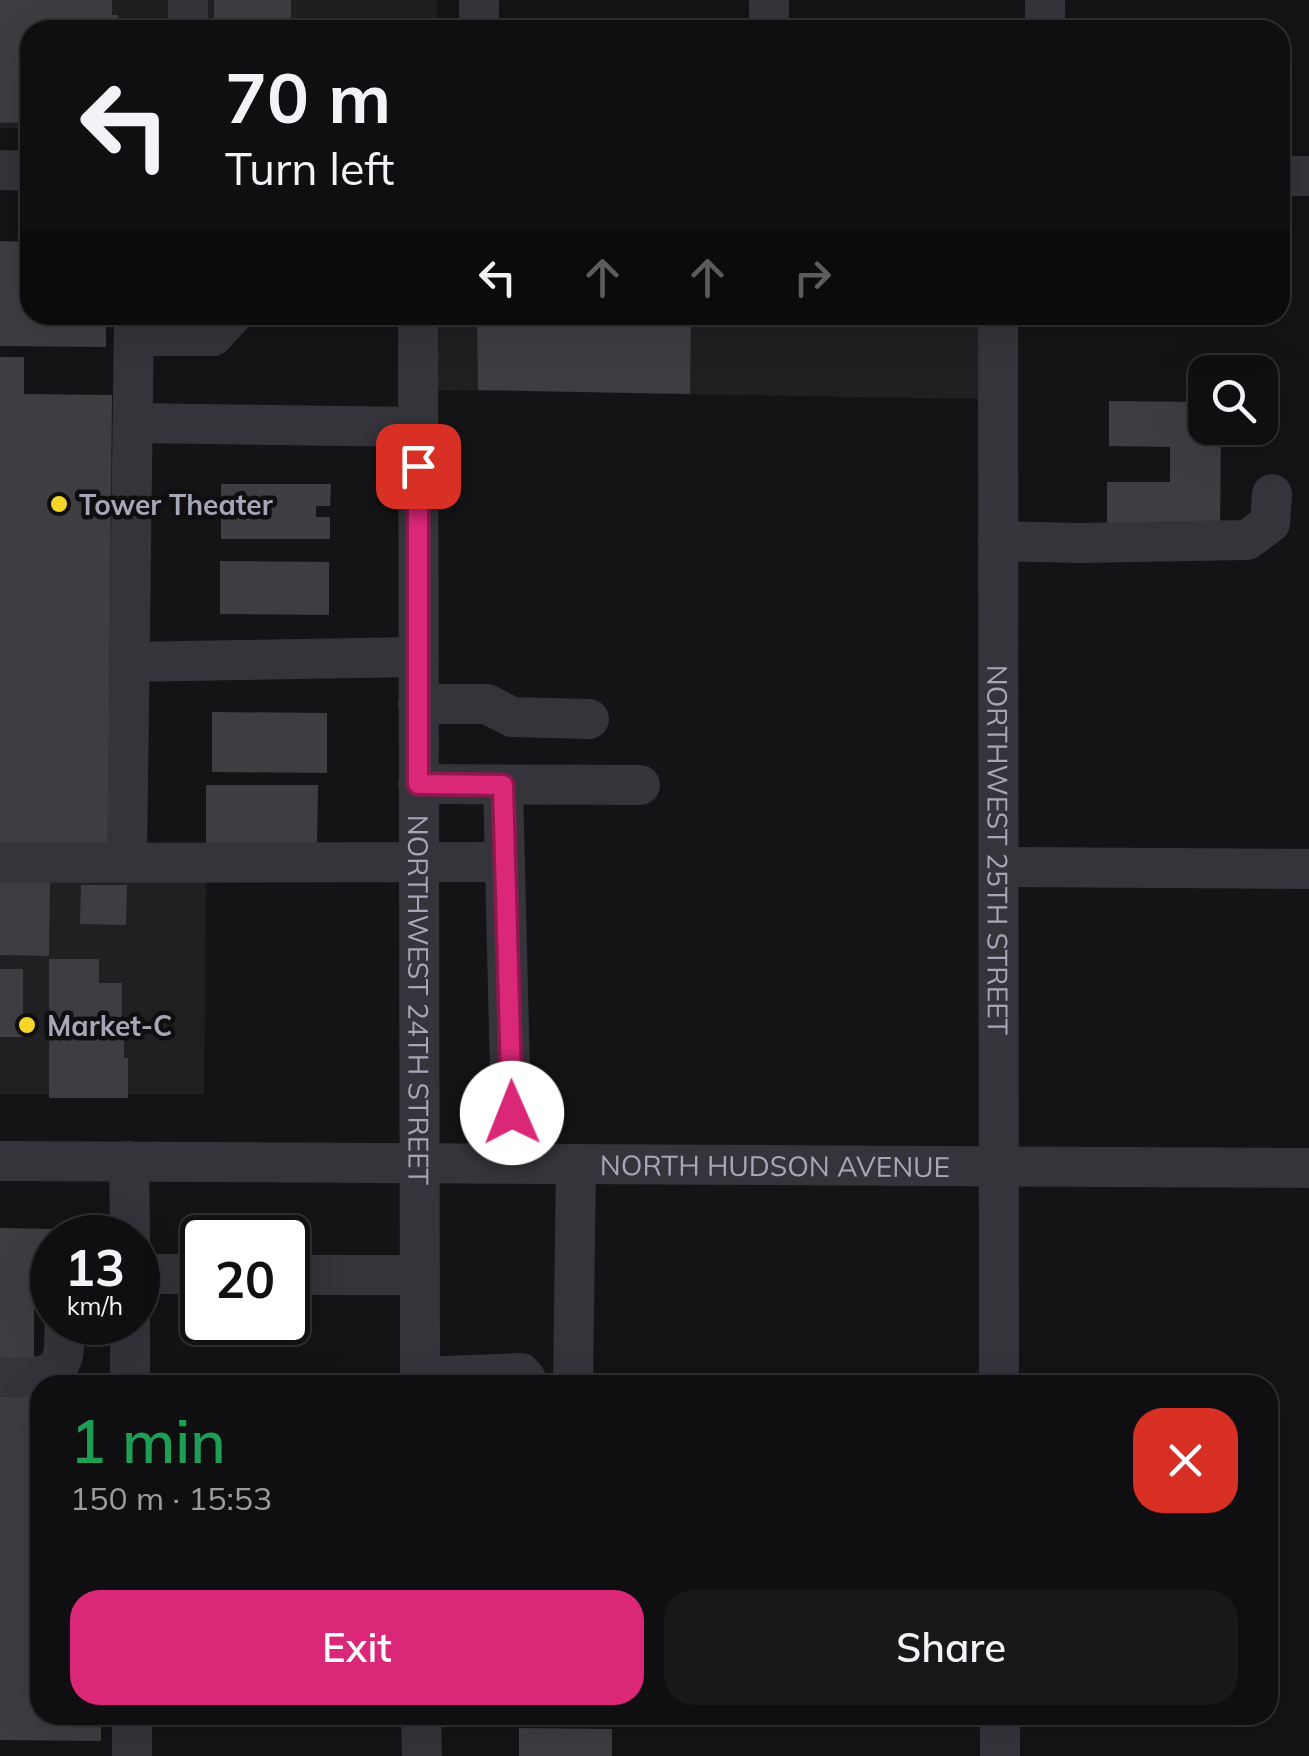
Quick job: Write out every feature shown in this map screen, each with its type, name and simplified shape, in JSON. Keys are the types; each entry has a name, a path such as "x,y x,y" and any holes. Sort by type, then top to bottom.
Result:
{"street":[{"path":"126,862 134,325 213,336 223,325"},
{"name":"NORTHWEST 24TH STREET","path":"418,325 420,1375"},
{"name":"NORTHWEST 25TH STREET","path":"998,325 999,1375"},
{"path":"132,423 418,427"},
{"path":"998,541 1247,540 1270,522 1272,494"},
{"path":"129,662 418,657"},
{"path":"418,704 487,704 512,717 589,719"},
{"path":"418,784 640,785"},
{"path":"503,785 512,1113 508,1164"},
{"path":"0,863 505,862"},
{"path":"999,867 1309,869"},
{"name":"NORTH HUDSON AVENUE","path":"0,1160 1309,1168"},
{"path":"129,1161 130,1215"},
{"path":"573,1375 576,1164"},
{"path":"310,1274 419,1275"},
{"path":"45,1375 63,1358 63,1345"},
{"path":"130,1345 130,1375"},
{"path":"0,1378 30,1378"},
{"path":"132,1725 132,1756"},
{"path":"422,1725 422,1756"},
{"path":"1000,1725 1000,1756"}],"shaded area":[{"path":"0,0 437,0 437,20 20,20 20,128 0,128"},
{"path":"439,325 979,325 979,399 437,390"},
{"path":"0,878 206,882 204,1094 0,1094"}],"building":[{"path":"0,0 112,0 112,15 118,15 118,20 20,20 20,122 0,123"},
{"path":"214,0 291,0 291,20 214,20"},
{"path":"336,18 382,18 382,20"},
{"path":"0,241 20,242 20,325 106,325 106,347 0,346"},
{"path":"477,325 691,325 690,394 478,390"},
{"path":"0,357 24,357 24,394 112,395 108,853 0,852"},
{"path":"1109,401 1188,402 1188,445 1221,445 1220,531 1107,530 1107,482 1170,482 1170,447 1109,446"},
{"path":"221,484 331,484 330,506 316,506 316,517 330,517 330,539 221,539"},
{"path":"220,561 329,562 329,615 220,614"},
{"path":"212,712 327,713 327,773 212,772"},
{"path":"206,785 318,785 317,847 206,847"},
{"path":"0,882 50,883 49,956 0,955"},
{"path":"81,885 127,885 126,925 80,924"},
{"path":"49,959 99,959 99,983 122,983 128,1098 49,1098"},
{"path":"0,969 23,969 23,1037 0,1037"},
{"path":"0,1228 30,1229 30,1345 34,1345 34,1366 0,1366"},
{"path":"0,1395 30,1395 30,1725 101,1725 101,1741 0,1740"},
{"path":"519,1728 612,1729 612,1756 519,1756"}],"place":[{"name":"Tower Theater","path":"59,504"},
{"name":"Market-C","path":"27,1025"}],"route":[{"path":"418,466 418,784 503,785 512,1113"}]}
